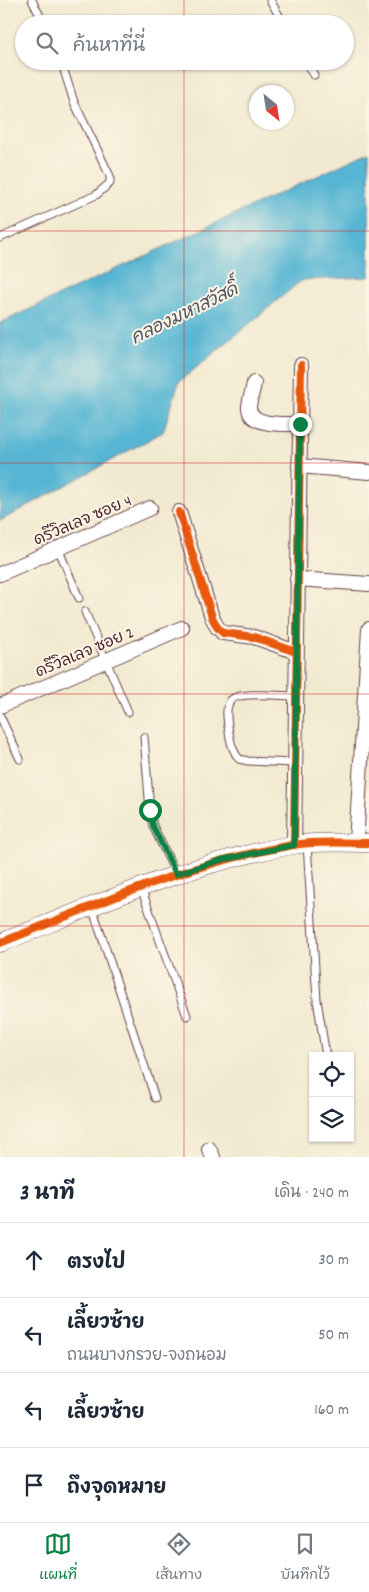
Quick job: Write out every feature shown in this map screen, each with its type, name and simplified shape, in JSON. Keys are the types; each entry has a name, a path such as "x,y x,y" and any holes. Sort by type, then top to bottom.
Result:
{"street":[{"path":"300,844 294,763 301,365"},
{"path":"254,383 249,408 252,416 258,420 273,423 300,424"},
{"path":"299,466 369,472"},
{"name":"ดรีวิลเลจ ซอย 4","path":"0,574 150,508"},
{"path":"179,512 212,617 217,627 223,633 254,637 296,652"},
{"path":"297,579 369,584"},
{"name":"ดรีวิลเลจ ซอย 2","path":"0,706 182,628"},
{"path":"0,943 140,887 221,860 300,844 362,843 369,630"}],"lane":[{"path":"32,0 40,15"},
{"path":"270,0 279,15"},
{"path":"0,238 96,195 110,183 110,176 74,102 64,70"},
{"path":"311,70 314,75"},
{"path":"58,548 79,598"},
{"path":"85,612 128,712"},
{"path":"294,763 239,759 231,745 227,708 230,701 235,697 246,695 295,696"},
{"path":"0,716 20,759"},
{"path":"144,737 153,826 176,874"},
{"path":"300,844 317,1000 325,1052"},
{"path":"140,887 187,1016"},
{"path":"92,907 155,1098"}],"water":[{"name":"คลองมหาสวัสดิ์","path":"369,152 369,277 302,280 179,382 163,432 0,521 0,323"}],"cycle path":[{"path":"294,845 301,365"},
{"path":"179,512 212,617 217,627 223,633 254,637 296,652"},
{"path":"0,943 144,886 217,862 293,845 369,843"}],"route":[{"path":"150,810 153,826 176,874 221,860 294,845 300,424"}]}
